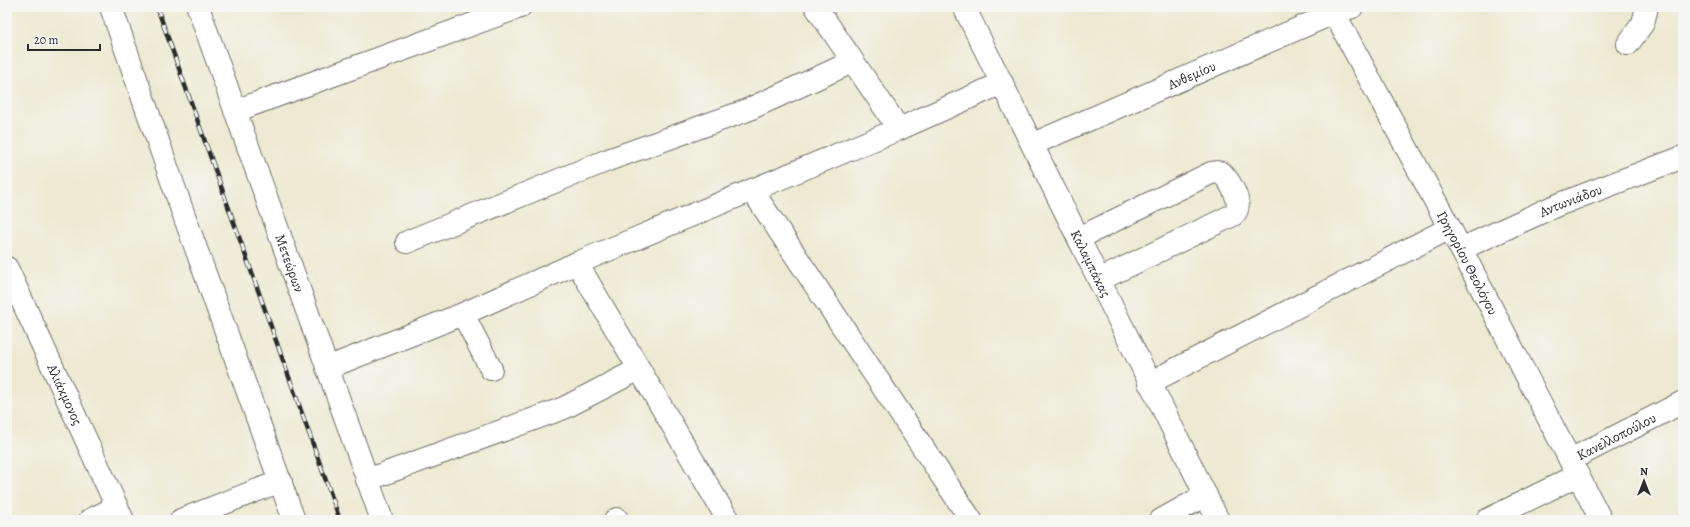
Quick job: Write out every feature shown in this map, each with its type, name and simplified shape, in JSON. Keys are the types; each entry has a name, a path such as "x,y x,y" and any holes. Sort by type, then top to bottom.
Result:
{"street":[{"path":"111,7 181,207 294,520"},
{"name":"Μετεώρων","path":"198,7 382,520"},
{"path":"235,111 520,7"},
{"path":"816,7 899,130"},
{"name":"Καλαμπάκας","path":"964,7 1218,520"},
{"path":"1628,44 1643,23 1647,7"},
{"name":"Ανθεμίου","path":"1033,144 1339,9"},
{"name":"Γρηγορίου Θεολόγου","path":"1339,9 1601,520"},
{"path":"407,242 608,160 745,111 852,62"},
{"path":"327,368 463,314 578,263 899,130 1002,83"},
{"name":"Αντωνιάδου","path":"1461,249 1554,206 1683,157"},
{"path":"1079,238 1212,173 1222,173 1238,200 1239,206 1233,215 1099,280"},
{"path":"752,190 971,520"},
{"path":"1149,383 1450,228"},
{"path":"578,263 728,520"},
{"name":"Αλιάκμονος","path":"7,268 120,513"},
{"path":"463,314 492,369"},
{"path":"367,480 564,408 639,369"},
{"name":"Κανελλοπούλου","path":"1487,520 1683,402"},
{"path":"181,520 281,481"},
{"path":"1161,520 1206,495"},
{"path":"90,520 120,513"}],"railway":[{"path":"157,7 340,520"}]}
